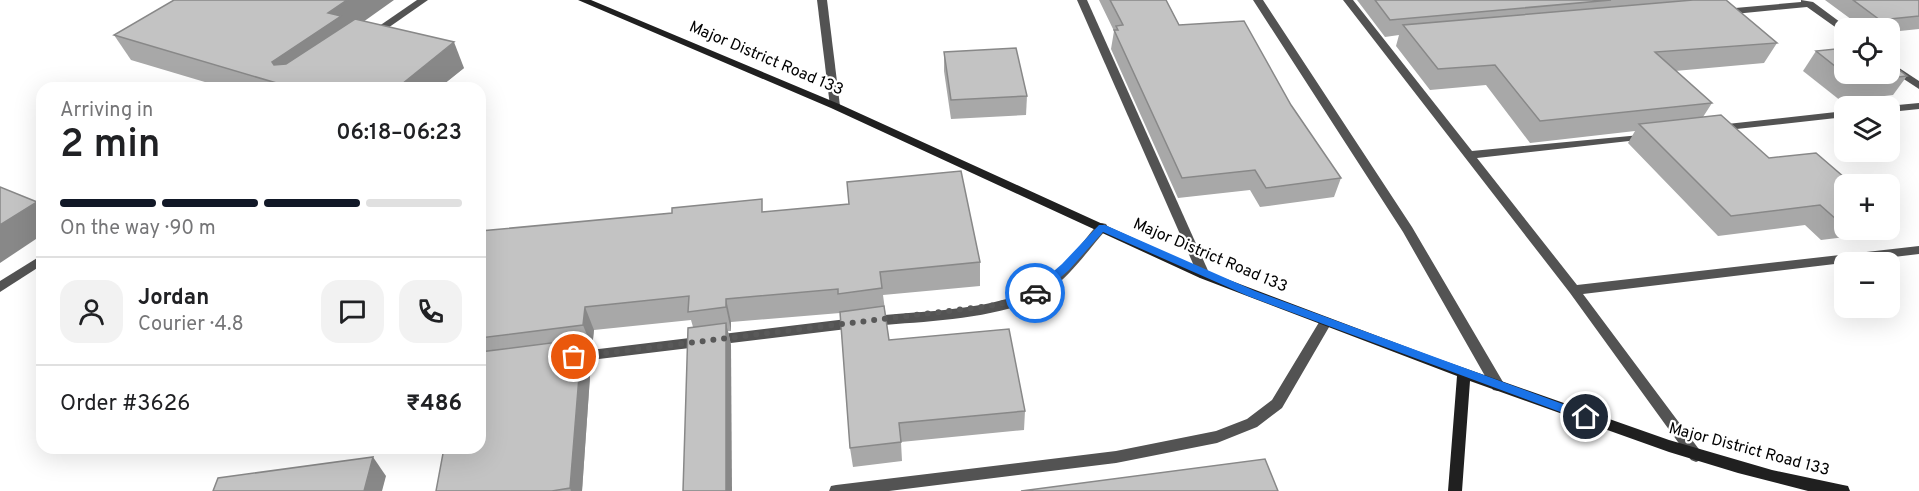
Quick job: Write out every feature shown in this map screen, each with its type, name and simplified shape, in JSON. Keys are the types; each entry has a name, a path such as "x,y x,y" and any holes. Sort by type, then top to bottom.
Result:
{"main road":[{"name":"Major District Road 133","path":"583,0 835,106 1204,275 1464,374 1696,456 1836,490"},
{"path":"1455,491 1464,374"}],"street":[{"path":"358,44 423,0"},
{"path":"822,0 835,106"},
{"path":"1082,0 1204,275"},
{"path":"1258,0 1408,230 1498,386"},
{"path":"1348,0 1387,42 1469,155 1574,290 1696,456"},
{"path":"1714,13 1807,2 1834,23"},
{"path":"1900,72 1919,86"},
{"path":"1900,108 1919,106"},
{"path":"1704,129 1834,115"},
{"path":"1469,155 1657,135"},
{"path":"562,358 997,305 1037,292 1066,267 1102,227"},
{"path":"1574,290 1919,250"},
{"path":"0,288 36,263"},
{"path":"836,491 1116,457 1217,437 1252,423 1277,404 1326,322"}],"building":[{"path":"174,0 347,0 328,13 341,16 272,62 274,65 286,64 355,19 454,42 404,82 273,82 114,35"},
{"path":"1110,0 1166,0 1179,25 1244,21 1291,105 1341,178 1266,188 1255,170 1182,178 1114,30 1118,30 1116,26 1123,25"},
{"path":"1375,0 1611,0 1390,20"},
{"path":"1693,0 1726,0 1777,43 1655,52 1712,103 1540,121 1495,65 1438,69 1403,25"},
{"path":"1853,0 1919,0 1919,16 1877,18"},
{"path":"1016,48 1027,96 951,100 944,52"},
{"path":"1834,49 1834,65 1816,51"},
{"path":"1721,115 1769,158 1816,153 1840,174 1834,174 1834,217 1820,205 1731,216 1639,124"},
{"path":"961,171 980,262 880,272 882,288 838,294 838,289 726,299 726,307 688,312 689,296 585,307 583,325 486,337 486,230 672,213 672,208 762,199 762,212 849,204 847,182"},
{"path":"0,187 36,202 36,203 0,225"},
{"path":"884,306 889,340 1009,329 1025,411 899,423 901,442 850,448 840,312"},
{"path":"726,323 726,491 683,491 688,328"},
{"path":"582,339 570,488 552,491 436,491 443,454 486,454 486,351"},
{"path":"373,457 364,491 213,491 218,478"},
{"path":"1265,459 1278,491 1021,491"}],"way so far":[{"path":"574,357 997,305 1035,293"}],"route":[{"path":"1035,293 1066,267 1102,227 1204,275 1464,374 1586,417"}]}
